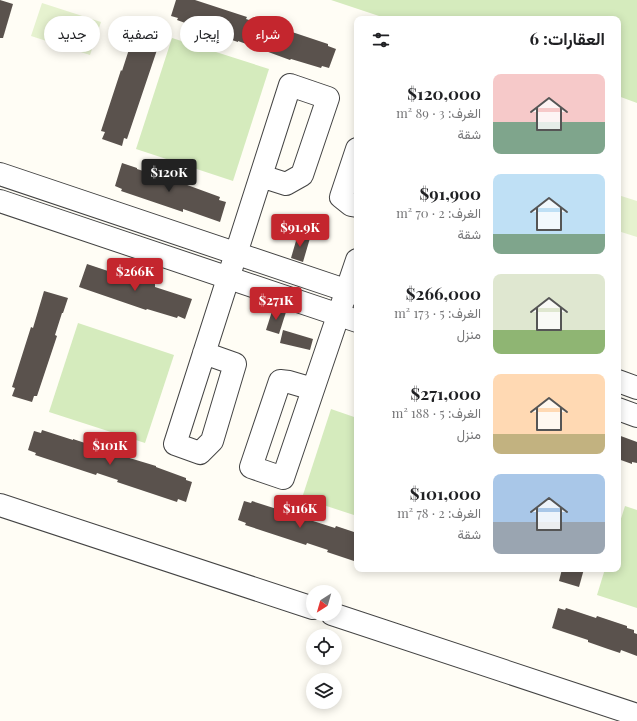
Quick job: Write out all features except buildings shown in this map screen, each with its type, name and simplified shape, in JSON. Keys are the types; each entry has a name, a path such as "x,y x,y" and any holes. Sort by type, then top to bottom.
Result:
{"lane":[{"path":"354,157 341,197 354,205"},
{"path":"0,174 352,292"},
{"path":"204,353 261,176"},
{"path":"0,201 348,318"},
{"path":"313,389 348,318 354,279"},
{"path":"621,382 637,388"},
{"path":"621,410 637,416"},
{"path":"0,505 306,606"},
{"path":"342,617 637,716"}],"green space":[{"path":"331,0 637,0 637,103 621,97 621,16 379,16"},
{"path":"42,3 82,16 44,16 44,40 31,36"},
{"path":"172,38 180,41 180,52 216,52 269,69 233,181 136,149 167,52 172,52"},
{"path":"81,52 91,52 90,55"},
{"path":"621,196 637,201 637,237 621,232"},
{"path":"78,323 174,355 145,443 49,412"},
{"path":"331,409 354,417 354,515 302,498"},
{"path":"625,506 637,510 637,608 597,595 604,572 621,572 621,519"}]}
